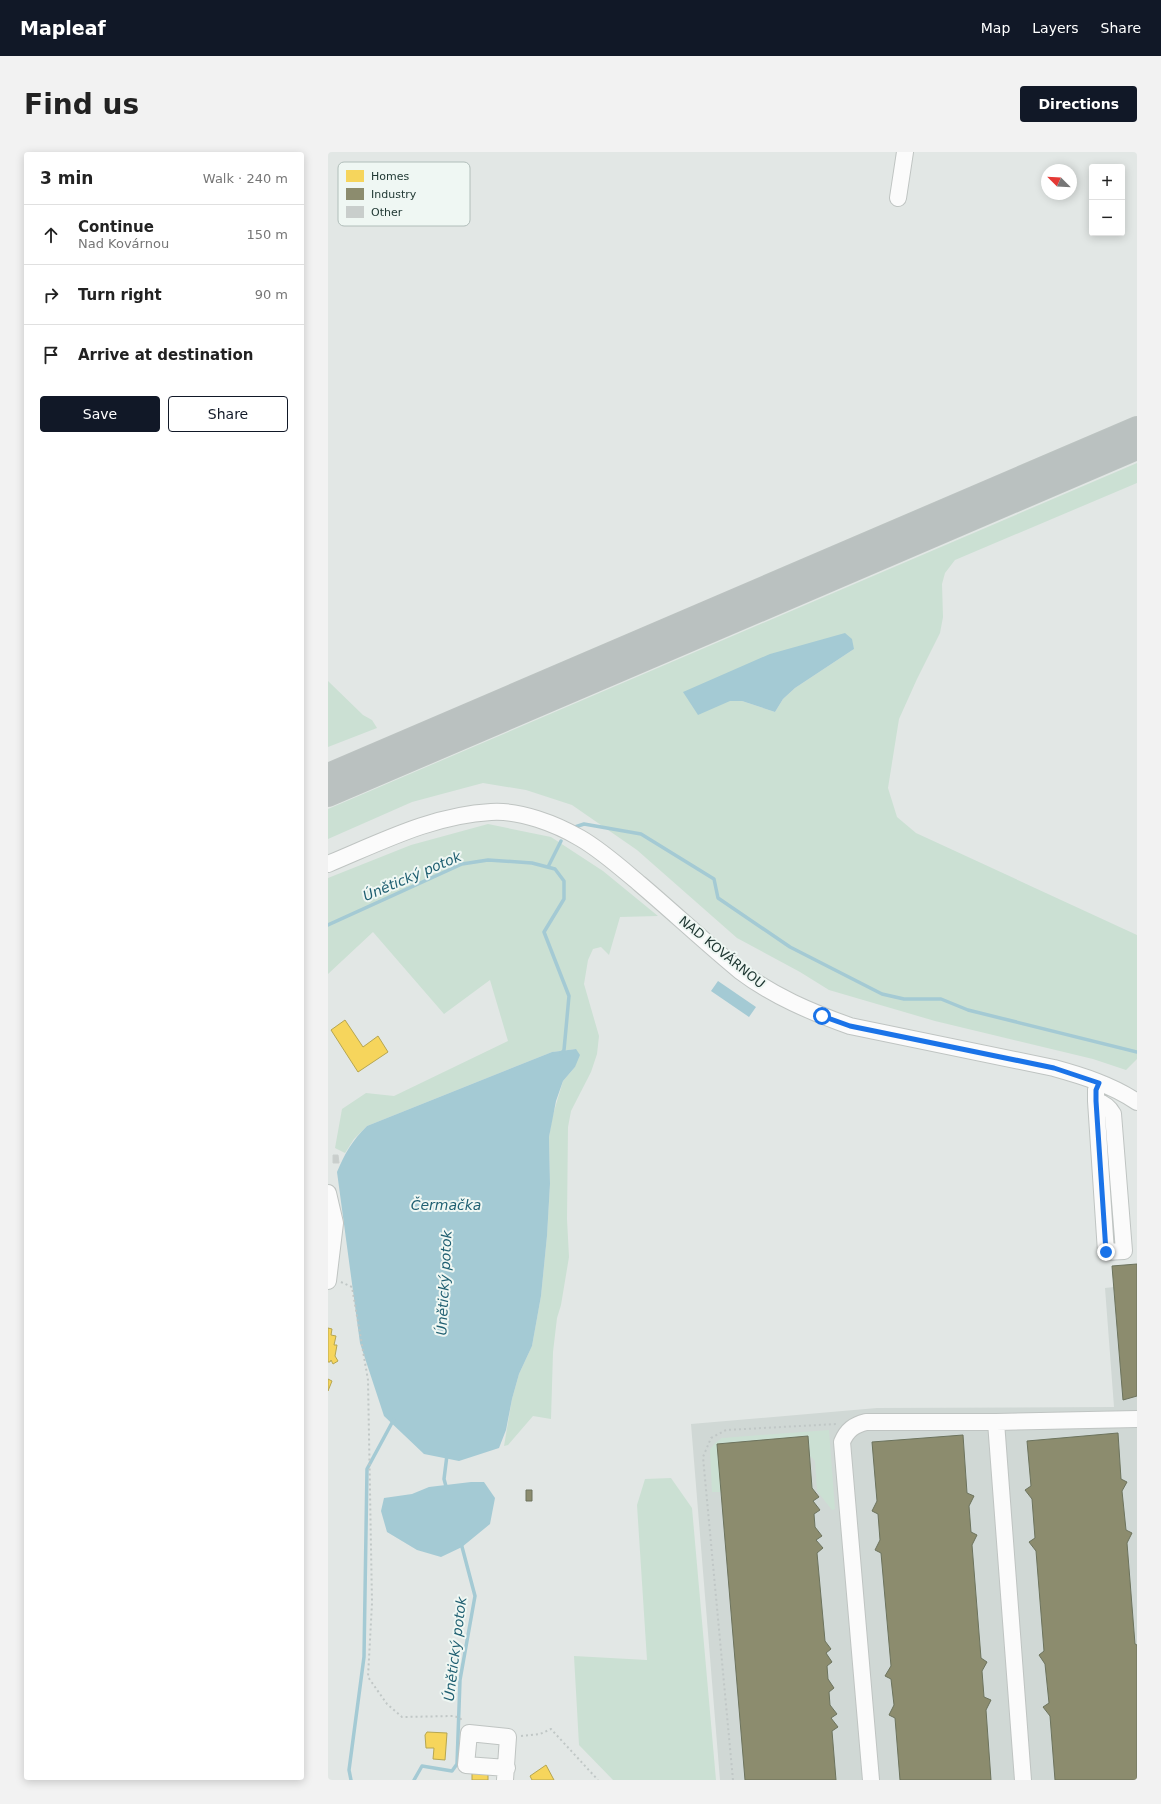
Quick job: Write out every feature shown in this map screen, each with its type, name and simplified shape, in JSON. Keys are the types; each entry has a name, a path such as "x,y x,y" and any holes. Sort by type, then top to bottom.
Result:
{"highway":[{"path":"328,775 1137,428"},
{"path":"328,795 1137,448"}],"street":[{"path":"898,198 905,152"},
{"name":"NAD KOVÁRNOU","path":"328,864 408,830 449,818 492,812 510,813 536,818 580,838 622,868 740,971 790,1002 850,1026 1054,1068 1099,1083 1137,1102"},
{"path":"1096,1101 1111,1110 1113,1114 1124,1251 1106,1252 1096,1101 1096,1090 1099,1083"},
{"path":"328,1193 335,1224 329,1279"},
{"path":"871,1780 842,1442 848,1430 855,1425 866,1422 996,1422 1137,1418"},
{"path":"996,1422 1023,1780"},
{"path":"469,1733 508,1737 506,1774 466,1765 469,1733"}],"path":[{"path":"329,1279 352,1287 368,1380 372,1603 368,1677 387,1704 402,1717 454,1716 460,1718 467,1727 469,1733"},
{"path":"733,1780 703,1456 711,1438 726,1430 835,1424 848,1430"},
{"path":"508,1737 540,1734 551,1729 598,1780"}],"shaded area":[{"path":"1137,1264 1137,1780 720,1780 691,1424 877,1408 1114,1407 1105,1288 1114,1287 1112,1266"}],"green space":[{"path":"1137,463 1137,483 955,560 945,573 942,584 943,617 940,633 899,719 888,788 897,817 916,833 1137,935 1137,1059 1126,1070 1093,1059 935,1021 829,990 800,972 737,938 637,850 572,805 526,790 483,783 412,802 328,839 328,809","holes":["854,649 795,688 783,699 775,712 742,701 730,701"]},
{"path":"328,681 363,715 372,720 377,728 328,747"},
{"path":"488,824 551,837 603,871 658,916 620,917 609,955 601,947 593,949 588,960 584,984 599,1036 597,1054 591,1072 571,1111 568,1127 567,1219 569,1257 561,1305 557,1318 553,1352 551,1419 533,1416 508,1445 504,1446 512,1399 519,1374 532,1346 541,1296 547,1236 550,1184 549,1137 552,1118 563,1081 575,1067 576,1049 552,1052 367,1126 354,1139 345,1153 335,1148 342,1109 366,1093 394,1096 508,1041 490,980 444,1014 373,932 328,974 328,878 411,845"},
{"path":"829,1430 835,1509 832,1510 817,1491 815,1461 809,1455 807,1436 717,1444 721,1492 712,1492 710,1450 715,1443 722,1438"},
{"path":"671,1478 692,1508 716,1780 613,1780 579,1745 574,1656 647,1660 637,1505 645,1479"}],"water":[{"path":"845,633 852,639 854,649 795,688 783,699 775,712 742,701 730,701 698,715 683,692 770,654"},
{"path":"718,981 756,1007 749,1017 711,991"},
{"name":"Čermačka","path":"576,1049 580,1055 575,1067 563,1081 556,1101 549,1137 550,1184 541,1296 532,1346 519,1374 506,1430 499,1448 459,1461 424,1454 384,1416 360,1343 337,1172 349,1148 367,1126 552,1052"},
{"path":"484,1482 495,1498 490,1524 462,1547 441,1557 417,1550 387,1532 381,1511 384,1498 412,1494 429,1487"}],"building: Homes":[{"path":"345,1020 363,1047 378,1036 388,1052 358,1072 331,1030"},
{"path":"328,1328 332,1329 331,1335 336,1336 334,1345 337,1345 335,1356 338,1361 333,1364 331,1360 328,1362"},
{"path":"328,1379 332,1381 328,1391"},
{"path":"427,1732 447,1733 445,1760 433,1759 434,1748 426,1748 425,1735"},
{"path":"546,1765 554,1780 532,1780 530,1776"},
{"path":"472,1769 488,1769 488,1780 472,1780"}],"building: Industry":[{"path":"1137,1264 1137,1396 1123,1400 1112,1266"},
{"path":"1118,1433 1121,1479 1127,1482 1122,1491 1126,1530 1132,1533 1127,1543 1135,1644 1137,1645 1137,1780 1055,1780 1050,1716 1043,1707 1049,1703 1045,1664 1039,1655 1044,1651 1036,1551 1029,1542 1035,1538 1032,1499 1025,1490 1031,1486 1027,1441"},
{"path":"963,1435 967,1493 974,1496 969,1506 971,1532 977,1535 972,1545 981,1658 987,1662 982,1671 984,1697 991,1700 986,1710 991,1780 900,1780 895,1718 889,1715 894,1705 891,1679 885,1676 891,1666 881,1553 875,1550 880,1540 878,1514 872,1511 877,1501 872,1442"},
{"path":"808,1436 812,1488 819,1497 813,1501 820,1510 814,1514 815,1527 822,1536 816,1540 823,1548 817,1553 825,1641 831,1649 826,1653 832,1662 827,1666 828,1679 834,1688 829,1692 830,1705 837,1714 831,1718 838,1727 832,1731 836,1780 745,1780 717,1444"},
{"path":"526,1490 532,1490 532,1501 526,1501"}],"building: Other":[{"path":"333,1155 338,1155 339,1163 333,1163"}],"waterway":[{"path":"572,828 584,824 641,834 714,879 718,898 790,947 882,994 904,999 941,999 968,1010 1137,1052"},
{"path":"548,867 561,841"},
{"name":"Únětický potok","path":"328,925 462,864 488,860 532,863 555,869 564,881 564,899 544,932 569,996 564,1050 561,1054"},
{"path":"351,1780 349,1770 364,1657 367,1469 394,1419"},
{"name":"Únětický potok","path":"447,1455 444,1479 447,1490"},
{"name":"Únětický potok","path":"414,1780 422,1766 452,1771 457,1764 460,1680 475,1596 461,1543"}],"route":[{"path":"822,1016 850,1026 1054,1068 1099,1083 1096,1090 1096,1101 1106,1252"}]}
